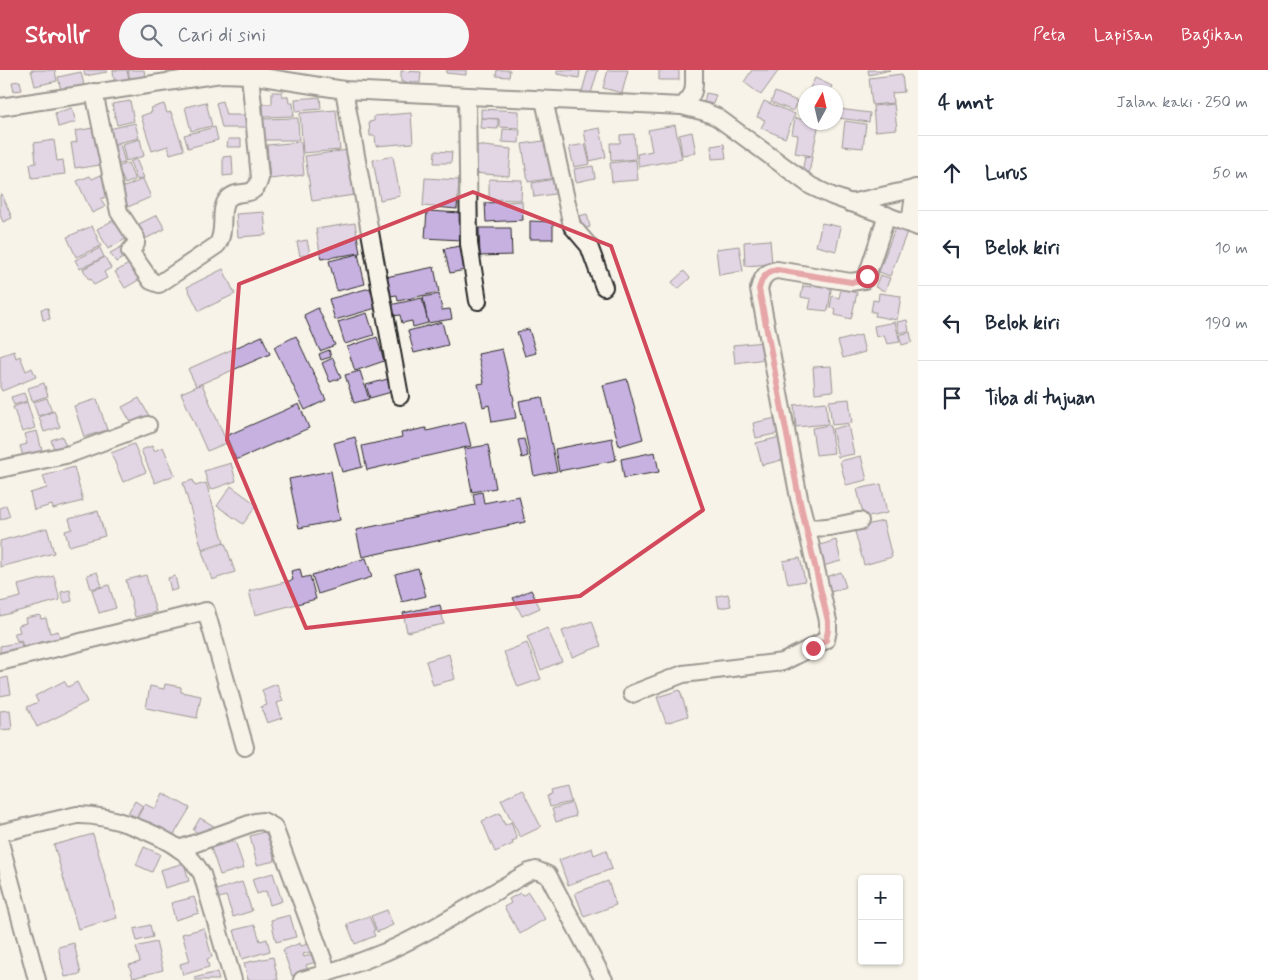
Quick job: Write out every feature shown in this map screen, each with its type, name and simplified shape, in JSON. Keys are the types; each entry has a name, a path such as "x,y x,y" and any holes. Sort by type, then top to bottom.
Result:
{"street":[{"path":"682,106 691,97 693,92 694,70"},
{"path":"0,107 221,74 270,74 344,90 682,106 717,117 811,186 850,203 914,225 916,188 850,203"},
{"path":"94,92 119,212 136,238 136,244 131,251 151,281 159,284 217,245 222,234 226,201 234,195 252,192 258,184 260,178 250,75"},
{"path":"344,90 400,396"},
{"path":"467,96 469,244 478,301"},
{"path":"544,100 572,226 589,246 604,287"},
{"path":"632,694 683,674 783,662 826,640 828,621 799,498 759,289 761,280 770,271 777,270 851,282 864,280 887,216"},
{"path":"0,470 70,454 148,425"},
{"path":"806,525 818,528 860,521"},
{"path":"0,662 206,611 245,747"},
{"path":"0,833 77,815 89,815 124,823 168,842 194,862 202,874 233,980"},
{"path":"179,849 255,822 263,821 274,827 328,973"},
{"path":"0,842 37,980"},
{"path":"302,980 328,973 386,952 457,914 529,872 536,870 548,875 604,980"}],"highlighted area":[{"path":"473,192 611,246 703,510 580,596 306,628 227,440 239,284"}],"building":[{"path":"31,70 55,70 57,81 35,86"},
{"path":"84,70 107,70 107,72 85,76"},
{"path":"113,70 127,70 130,85 115,87"},
{"path":"128,70 144,70 146,81 131,84"},
{"path":"447,70 466,70 466,75 446,73"},
{"path":"497,70 510,70 509,77 496,76"},
{"path":"557,70 580,70 579,78 557,74"},
{"path":"588,70 598,70 590,97 581,95"},
{"path":"608,70 628,70 622,93 603,88"},
{"path":"659,70 679,70 679,80 659,80"},
{"path":"752,70 779,70 761,95 744,82"},
{"path":"868,70 890,70 869,75"},
{"path":"401,71 421,72 420,83 401,82"},
{"path":"81,72 85,90 62,95 58,77"},
{"path":"902,74 904,92 892,93 893,103 872,105 869,78"},
{"path":"815,78 830,85 812,85"},
{"path":"20,81 22,90 14,91 12,82"},
{"path":"272,92 282,92 282,96 288,96 289,103 293,103 294,116 264,117 263,104 272,104"},
{"path":"775,92 797,101 793,111 771,102"},
{"path":"706,93 716,95 713,104 704,102"},
{"path":"320,97 321,109 296,111 295,99"},
{"path":"130,101 134,121 117,125 112,104"},
{"path":"222,101 226,115 252,115 252,128 222,128 216,103"},
{"path":"764,101 795,114 785,138 761,128 765,120 757,117"},
{"path":"206,102 212,126 191,131 185,107"},
{"path":"164,104 167,113 171,112 184,150 170,154 168,146 152,151 141,116 152,112 151,108"},
{"path":"894,104 897,129 875,131 873,106"},
{"path":"72,108 76,122 58,127 55,113"},
{"path":"481,109 519,111 519,128 499,127 499,119 481,118"},
{"path":"336,110 340,150 303,153 300,113"},
{"path":"843,110 870,113 869,122 843,119"},
{"path":"411,113 413,143 376,146 375,136 370,136 369,122 374,121 374,116"},
{"path":"298,118 299,140 262,140 261,119"},
{"path":"481,118 498,119 498,129 480,128"},
{"path":"795,118 798,119 798,130 818,130 812,156 795,153 798,135 792,134"},
{"path":"845,121 866,124 863,148 842,146"},
{"path":"135,123 139,138 113,144 109,129"},
{"path":"675,125 682,159 639,167 637,154 652,151 648,130"},
{"path":"99,127 106,164 75,168 71,143 77,142 75,131"},
{"path":"215,127 218,140 188,148 184,135"},
{"path":"600,128 606,157 590,161 584,131"},
{"path":"503,129 520,130 519,143 502,142"},
{"path":"692,132 696,153 682,155 679,135"},
{"path":"634,134 636,159 611,161 610,143 620,143 620,135"},
{"path":"140,139 144,156 126,161 122,144"},
{"path":"228,139 241,139 241,147 227,147"},
{"path":"54,140 57,161 63,160 65,174 32,178 30,164 36,163 34,143"},
{"path":"550,140 555,178 528,182 522,144"},
{"path":"301,142 304,175 270,179 267,145"},
{"path":"120,144 125,163 115,165 111,146"},
{"path":"585,144 590,164 574,167 569,147"},
{"path":"724,144 726,158 712,159 711,146"},
{"path":"475,145 511,149 509,176 473,173"},
{"path":"348,150 355,195 312,201 305,156"},
{"path":"435,151 452,152 451,163 434,163"},
{"path":"232,156 233,175 223,176 223,157"},
{"path":"393,156 400,196 380,200 373,160"},
{"path":"805,156 812,157 809,174 802,173"},
{"path":"136,159 144,178 137,180 130,162"},
{"path":"636,160 638,180 612,182 610,163"},
{"path":"128,163 135,180 125,184 118,167"},
{"path":"593,166 595,178 576,182 574,169"},
{"path":"101,175 110,195 101,199 105,207 92,213 77,181 90,176 92,179"},
{"path":"425,178 459,180 457,209 423,206"},
{"path":"559,178 561,193 534,197 532,183"},
{"path":"143,179 151,197 128,207 120,189"},
{"path":"489,179 522,180 521,200 489,199"},
{"path":"2,194 12,218 3,222 0,215 0,195"},
{"path":"522,201 523,220 486,222 485,203"},
{"path":"427,211 462,213 460,240 425,238"},
{"path":"264,212 266,235 238,237 236,214"},
{"path":"587,214 590,227 579,230 575,217"},
{"path":"157,215 165,229 143,240 135,226"},
{"path":"121,216 131,236 108,249 97,229"},
{"path":"530,221 553,222 553,239 530,239"},
{"path":"355,223 360,253 321,259 316,229"},
{"path":"822,223 841,227 836,251 816,246"},
{"path":"92,226 101,246 76,257 67,237"},
{"path":"479,228 511,228 512,255 480,256"},
{"path":"895,228 907,232 890,276 879,272"},
{"path":"307,240 310,254 300,256 297,242"},
{"path":"770,240 772,264 745,266 744,242"},
{"path":"460,246 465,270 450,273 444,249"},
{"path":"739,246 743,271 719,275 716,249"},
{"path":"121,247 127,256 116,262 110,253"},
{"path":"100,248 104,257 80,269 75,260"},
{"path":"358,254 365,284 337,291 329,261"},
{"path":"105,257 111,268 104,272 107,278 94,285 83,269"},
{"path":"132,262 142,278 125,288 115,272"},
{"path":"434,267 439,292 398,301 397,295 390,296 386,277"},
{"path":"223,269 235,294 199,311 187,287"},
{"path":"684,271 690,278 678,289 672,282"},
{"path":"880,275 890,278 885,291 875,287"},
{"path":"813,281 832,283 828,311 809,309 811,299 801,297 803,286 812,287"},
{"path":"370,288 376,308 335,320 329,299"},
{"path":"841,289 857,293 851,319 835,315 836,309 830,308 832,296 839,298"},
{"path":"879,293 901,296 897,320 875,316 876,312 871,312 873,300 878,301"},
{"path":"439,294 442,310 450,309 452,319 428,323 423,297"},
{"path":"422,298 428,323 413,327 412,321 402,323 400,315 393,316 390,305"},
{"path":"48,308 50,319 43,320 41,309"},
{"path":"318,308 335,345 320,351 304,315"},
{"path":"367,313 374,335 345,344 338,322"},
{"path":"907,320 909,331 899,333 897,322"},
{"path":"442,322 448,345 414,353 408,331"},
{"path":"895,322 900,342 887,344 884,335 876,337 874,326"},
{"path":"529,329 536,353 525,356 517,332"},
{"path":"910,332 912,342 902,345 899,335"},
{"path":"861,335 865,352 843,358 838,341"},
{"path":"262,336 270,354 196,386 188,369"},
{"path":"296,336 326,400 305,410 274,347"},
{"path":"377,337 384,361 355,371 347,347"},
{"path":"764,342 766,359 735,363 733,345"},
{"path":"502,349 514,400 516,418 492,422 489,405 483,407 478,384 484,383 478,354"},
{"path":"329,350 331,357 321,360 319,354"},
{"path":"14,351 16,358 20,356 26,371 32,368 36,377 2,391 0,387 0,356"},
{"path":"333,358 341,378 330,382 322,363"},
{"path":"831,366 833,391 815,393 813,367"},
{"path":"360,371 369,399 354,403 345,375"},
{"path":"391,378 395,391 370,398 366,385"},
{"path":"627,379 643,439 619,446 603,385"},
{"path":"44,383 48,396 32,401 28,388"},
{"path":"202,384 227,443 207,451 181,393"},
{"path":"24,393 27,401 14,405 11,397"},
{"path":"542,397 557,471 534,476 519,401"},
{"path":"47,398 52,411 38,416 33,402"},
{"path":"139,398 151,419 134,428 122,407"},
{"path":"97,399 107,430 84,437 74,406"},
{"path":"849,399 852,423 832,425 829,401"},
{"path":"27,402 35,428 22,432 13,407"},
{"path":"826,402 828,424 796,427 794,405"},
{"path":"299,404 309,428 236,460 226,436"},
{"path":"54,411 60,427 44,432 39,417"},
{"path":"776,418 780,433 756,438 753,423"},
{"path":"465,422 471,446 367,470 362,446 402,437 401,433 426,428 427,431"},
{"path":"830,425 834,453 816,455 812,428"},
{"path":"848,425 854,454 838,457 832,429"},
{"path":"37,431 44,458 25,463 20,446 27,444 24,434"},
{"path":"62,436 68,451 56,455 51,440"},
{"path":"355,437 362,467 342,472 334,443"},
{"path":"780,437 786,459 762,465 756,443"},
{"path":"612,438 616,460 559,471 555,449"},
{"path":"524,439 528,456 522,458 518,440"},
{"path":"134,444 146,472 123,482 111,453"},
{"path":"488,445 496,488 472,492 464,449"},
{"path":"152,446 154,451 163,447 175,475 155,483 141,450"},
{"path":"655,452 659,472 624,478 621,459"},
{"path":"861,456 867,480 846,485 840,461"},
{"path":"231,463 236,481 210,490 204,471"},
{"path":"74,467 83,501 53,509 52,505 34,510 30,493 47,488 43,476"},
{"path":"331,471 340,520 299,528 289,479"},
{"path":"193,480 195,486 206,483 224,542 202,549 183,483"},
{"path":"881,484 887,513 864,518 857,489"},
{"path":"231,486 257,505 243,524 217,506"},
{"path":"482,492 484,503 519,496 525,522 362,557 356,530 475,505 473,494"},
{"path":"6,505 10,516 0,520 0,508"},
{"path":"98,511 105,536 69,546 65,531 72,529 69,519"},
{"path":"883,521 892,557 864,565 854,528"},
{"path":"47,528 54,553 0,567 0,541"},
{"path":"836,540 841,561 823,566 817,546"},
{"path":"225,543 235,572 212,580 202,551"},
{"path":"366,558 372,577 318,594 312,575"},
{"path":"800,558 805,581 788,584 783,561"},
{"path":"418,568 426,596 402,602 395,574"},
{"path":"300,569 302,578 310,576 316,599 255,615 249,591 293,580 291,571"},
{"path":"97,572 102,586 91,589 87,575"},
{"path":"841,572 846,587 828,593 823,578"},
{"path":"146,575 156,612 135,617 126,580"},
{"path":"54,576 60,600 0,616 0,602 21,597 18,585"},
{"path":"175,576 178,589 171,591 168,578"},
{"path":"109,585 116,608 99,613 92,590"},
{"path":"70,590 72,601 64,603 61,592"},
{"path":"531,590 540,608 522,616 513,598"},
{"path":"728,594 731,606 719,608 717,596"},
{"path":"440,605 444,624 407,632 403,613"},
{"path":"40,615 41,619 46,618 50,633 58,631 61,641 25,654 21,640 17,641 14,633 20,632 18,625 26,623 25,618"},
{"path":"592,621 601,646 572,657 562,631"},
{"path":"547,628 562,661 541,670 527,637"},
{"path":"21,642 23,654 0,654 0,646"},
{"path":"527,643 541,679 518,687 504,652"},
{"path":"449,654 455,679 433,685 426,661"},
{"path":"8,677 11,694 0,696 0,679"},
{"path":"64,681 68,687 77,682 87,702 37,727 27,707 38,702 35,696"},
{"path":"165,684 181,687 181,692 201,696 197,718 146,708 150,686 164,689"},
{"path":"277,684 283,701 277,703 282,718 267,723 261,707 267,705 262,690"},
{"path":"680,690 688,716 666,723 657,697"},
{"path":"10,710 12,729 0,730 0,711"},
{"path":"567,787 571,802 550,807 547,796 552,795 551,791"},
{"path":"522,789 541,827 520,837 501,800"},
{"path":"163,793 190,808 172,838 137,818 145,804 155,809"},
{"path":"135,801 143,806 136,817 128,813"},
{"path":"572,803 576,816 556,822 552,809"},
{"path":"500,813 505,825 511,822 517,839 512,841 513,844 495,852 482,821"},
{"path":"200,818 214,826 207,838 193,830"},
{"path":"267,831 275,861 257,865 250,836"},
{"path":"93,834 117,918 78,929 54,845"},
{"path":"235,841 244,868 220,875 211,848"},
{"path":"144,847 160,854 152,872 136,865"},
{"path":"592,848 594,855 606,850 612,869 568,885 559,860"},
{"path":"184,863 189,881 165,888 160,870"},
{"path":"273,873 282,901 270,905 266,891 257,894 252,879"},
{"path":"608,881 616,905 584,917 575,893"},
{"path":"242,882 252,911 233,917 226,896 219,898 216,890"},
{"path":"528,892 545,919 520,934 504,907 511,903 509,899 520,893 522,896"},
{"path":"194,897 199,913 175,920 171,903"},
{"path":"387,910 393,925 377,932 371,916"},
{"path":"290,915 296,937 276,942 271,920"},
{"path":"369,916 375,930 373,931 375,936 355,944 347,924"},
{"path":"150,925 153,937 137,941 134,929"},
{"path":"255,925 260,941 267,939 270,951 242,959 234,930"},
{"path":"204,928 212,957 207,959 209,967 183,975 180,964 190,961 182,934"},
{"path":"156,942 163,970 133,978 129,965 140,962 136,947"},
{"path":"74,943 81,974 65,977 58,947"},
{"path":"300,943 301,946 308,944 311,952 303,954 304,957 313,954 316,962 306,965 308,970 292,976 283,950"},
{"path":"273,957 278,980 248,980 244,963"},
{"path":"217,972 219,980 195,980 194,978"}],"route":[{"path":"813,648 826,640 828,621 799,498 759,289 761,280 766,274 777,270 851,282 859,282 867,276"}]}
